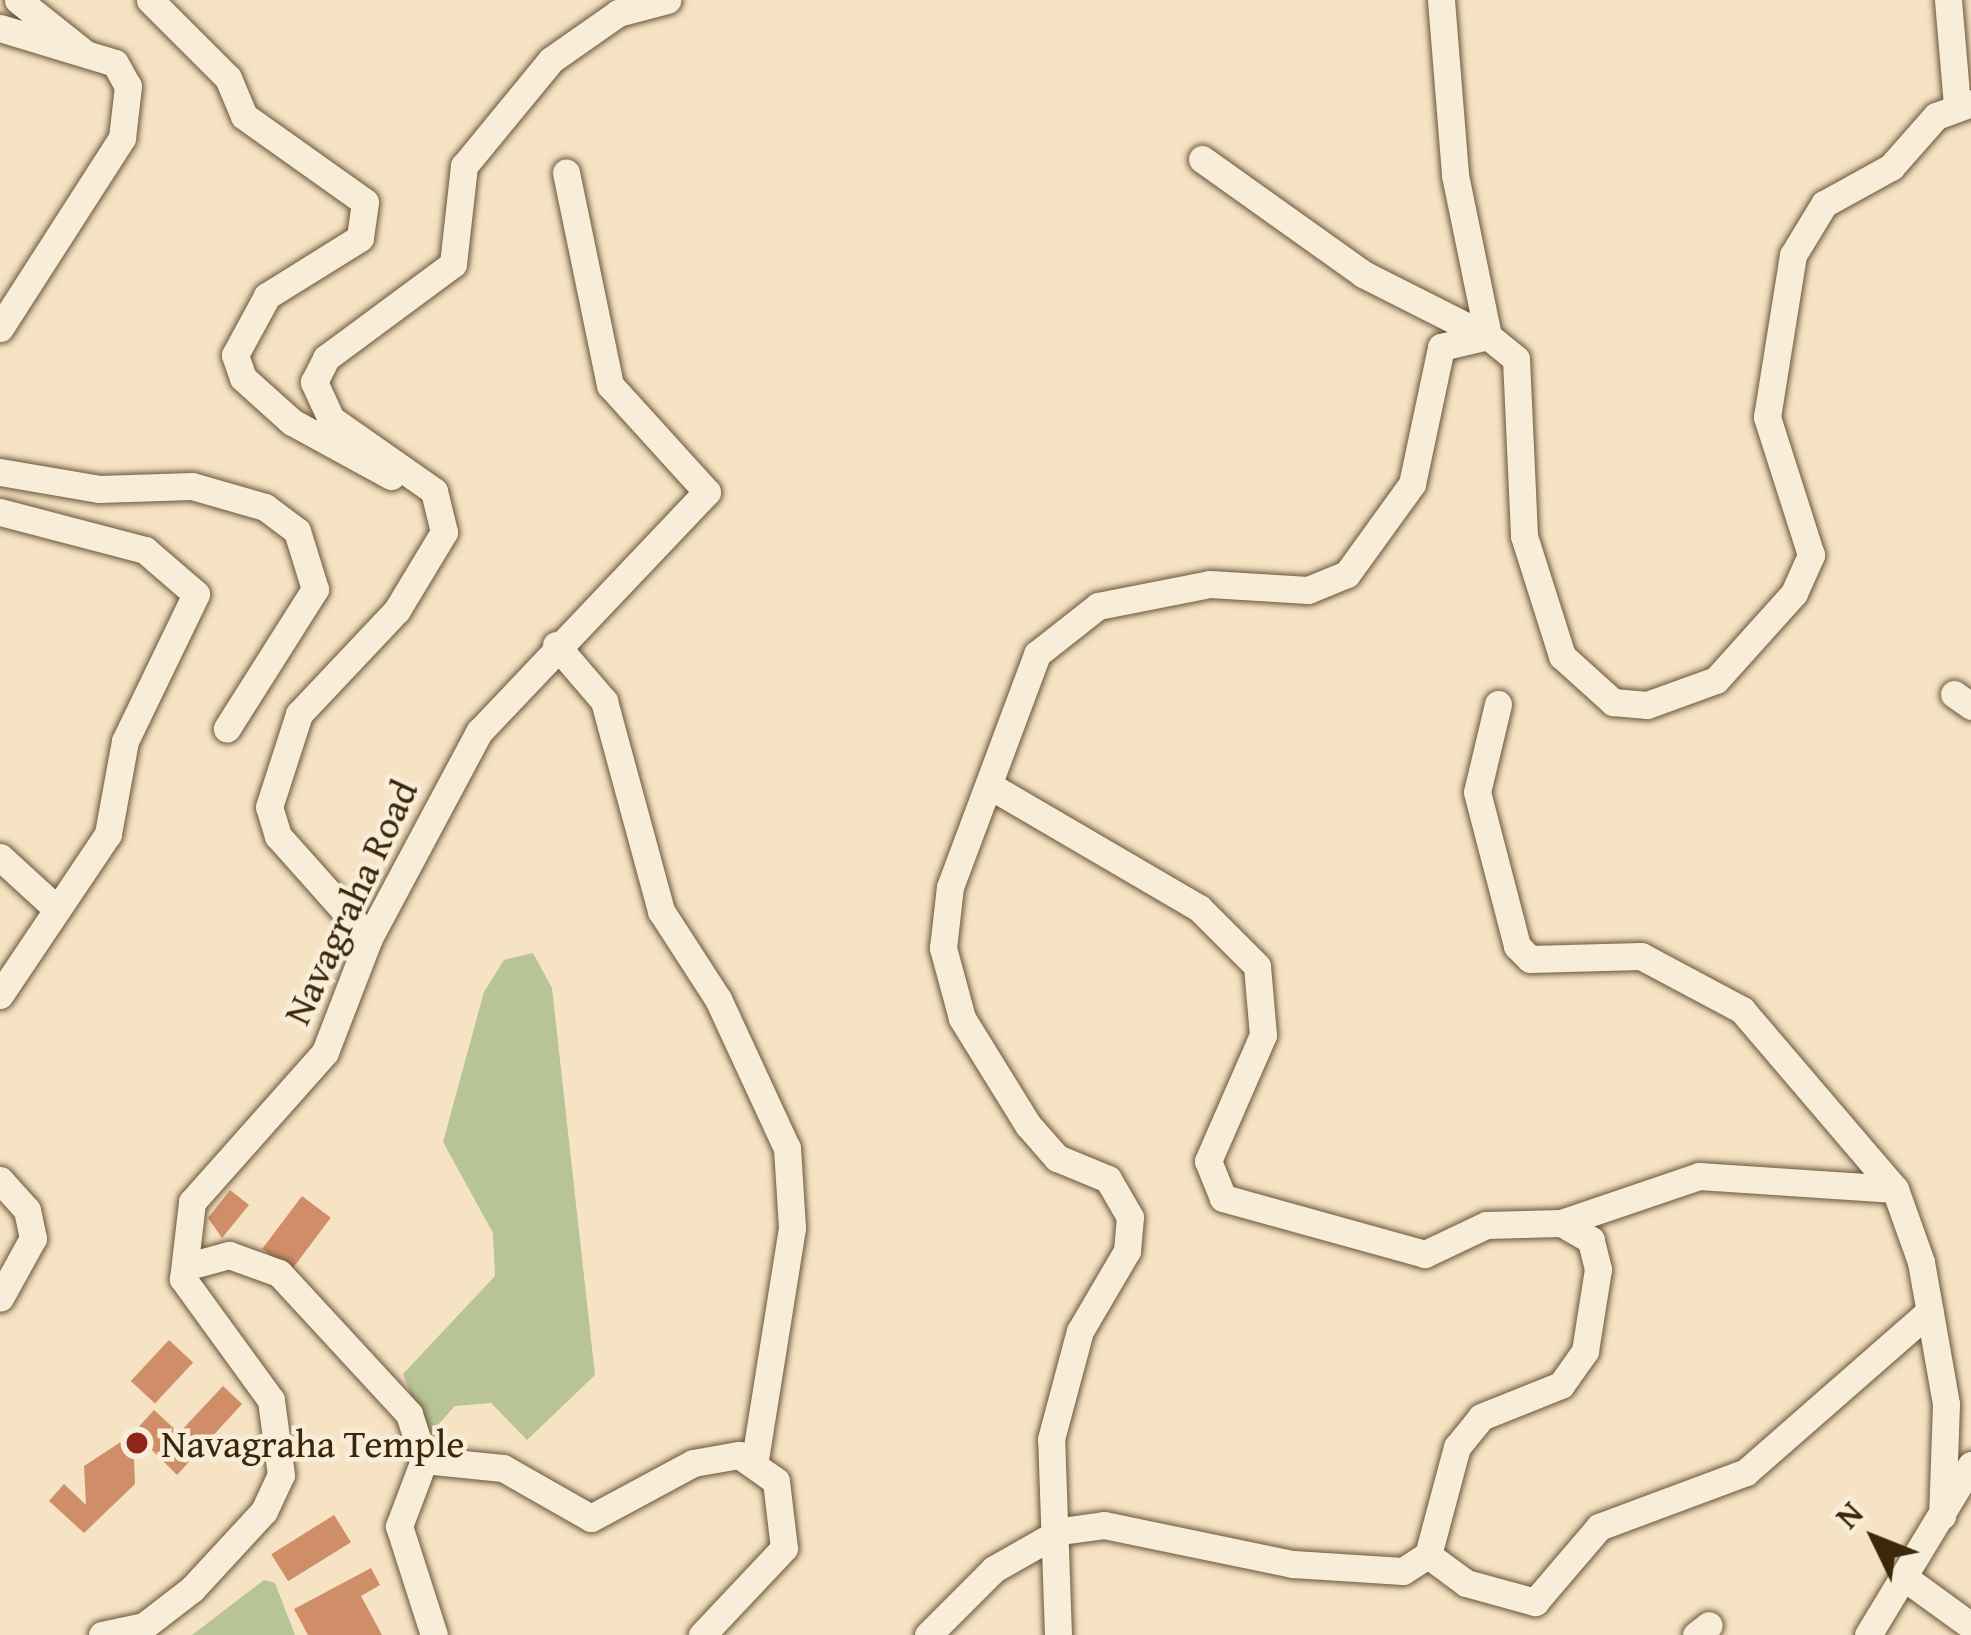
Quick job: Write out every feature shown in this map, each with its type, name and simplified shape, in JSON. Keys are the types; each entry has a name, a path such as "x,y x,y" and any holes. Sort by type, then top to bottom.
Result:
{"street":[{"path":"18,0 82,51"},
{"path":"150,0 228,78 244,116 364,202 361,238 267,296 244,323 235,355 243,378 371,474 409,478"},
{"path":"370,938 278,836 268,807 299,714 397,610 444,532 434,491 409,478 317,401 326,358 453,264 464,166 551,60 618,13 667,0"},
{"path":"1442,0 1455,176 1488,336"},
{"path":"1202,159 1363,274 1488,336 1516,359 1524,536 1562,656 1613,702 1684,696 1754,640 1810,555 1767,417 1792,255 1824,204 1891,167 1964,104 1948,0"},
{"path":"0,28 115,63 128,86 122,138 0,328"},
{"name":"Navagraha Road","path":"102,1635 144,1626 192,1589 264,1511 280,1474 272,1400 208,1324 184,1267 192,1202 326,1052 370,938 458,764 556,645 707,492 610,385 566,172"},
{"path":"1058,1635 1050,1537 1064,1382 1127,1251 1130,1217 1108,1178 1041,1144 950,986 950,886 992,787 1028,671 1073,620 1162,591 1308,590 1347,574 1412,484 1442,347 1488,336"},
{"path":"0,472 99,489 192,486 265,507 297,531 315,589 227,728"},
{"path":"0,512 146,550 196,594 125,741 109,834 0,995"},
{"path":"556,645 604,701 661,911 718,998 787,1148 790,1249 754,1464"},
{"path":"1498,704 1478,792 1516,946 1530,959 1641,956 1742,1010 1895,1189 1930,1311 1946,1404 1942,1516"},
{"path":"992,787 1199,908 1257,966 1263,1035 1208,1161 1223,1198 1424,1253 1486,1225 1561,1223 1699,1176 1895,1189"},
{"path":"0,857 57,909"},
{"path":"0,1180 28,1210 33,1238 0,1298"},
{"path":"928,1635 994,1569 1050,1537 1104,1525 1155,1531 1362,1574 1403,1571 1427,1555 1456,1448 1514,1396 1561,1385 1585,1351 1598,1269 1591,1240 1561,1223"},
{"path":"184,1267 229,1255 279,1273 409,1414 424,1460 399,1526 434,1635"},
{"path":"1427,1555 1466,1582 1535,1602 1599,1527 1746,1472 1930,1311"},
{"path":"424,1460 503,1468 591,1518 709,1456 754,1464 776,1480 784,1548 701,1635"},
{"path":"1868,1635 1971,1465"},
{"path":"1905,1578 1971,1626"}],"green space":[{"path":"533,953 552,988 595,1375 527,1440 491,1403 455,1406 427,1437 403,1374 495,1276 493,1233 443,1142 484,992 504,960"},
{"path":"264,1580 275,1583 295,1635 192,1635"}],"building":[{"path":"230,1190 249,1205 222,1238 208,1218"},
{"path":"302,1196 331,1218 291,1270 262,1249"},
{"path":"169,1340 193,1363 155,1403 131,1381"},
{"path":"223,1386 242,1404 177,1475 134,1432 154,1410 179,1433"},
{"path":"133,1434 135,1484 84,1533 49,1501 64,1484 86,1505 84,1466"},
{"path":"334,1515 351,1542 288,1581 271,1554"},
{"path":"371,1568 380,1585 361,1596 382,1635 308,1635 294,1609"}],"place":[{"name":"Navagraha Temple","path":"137,1443"}]}
